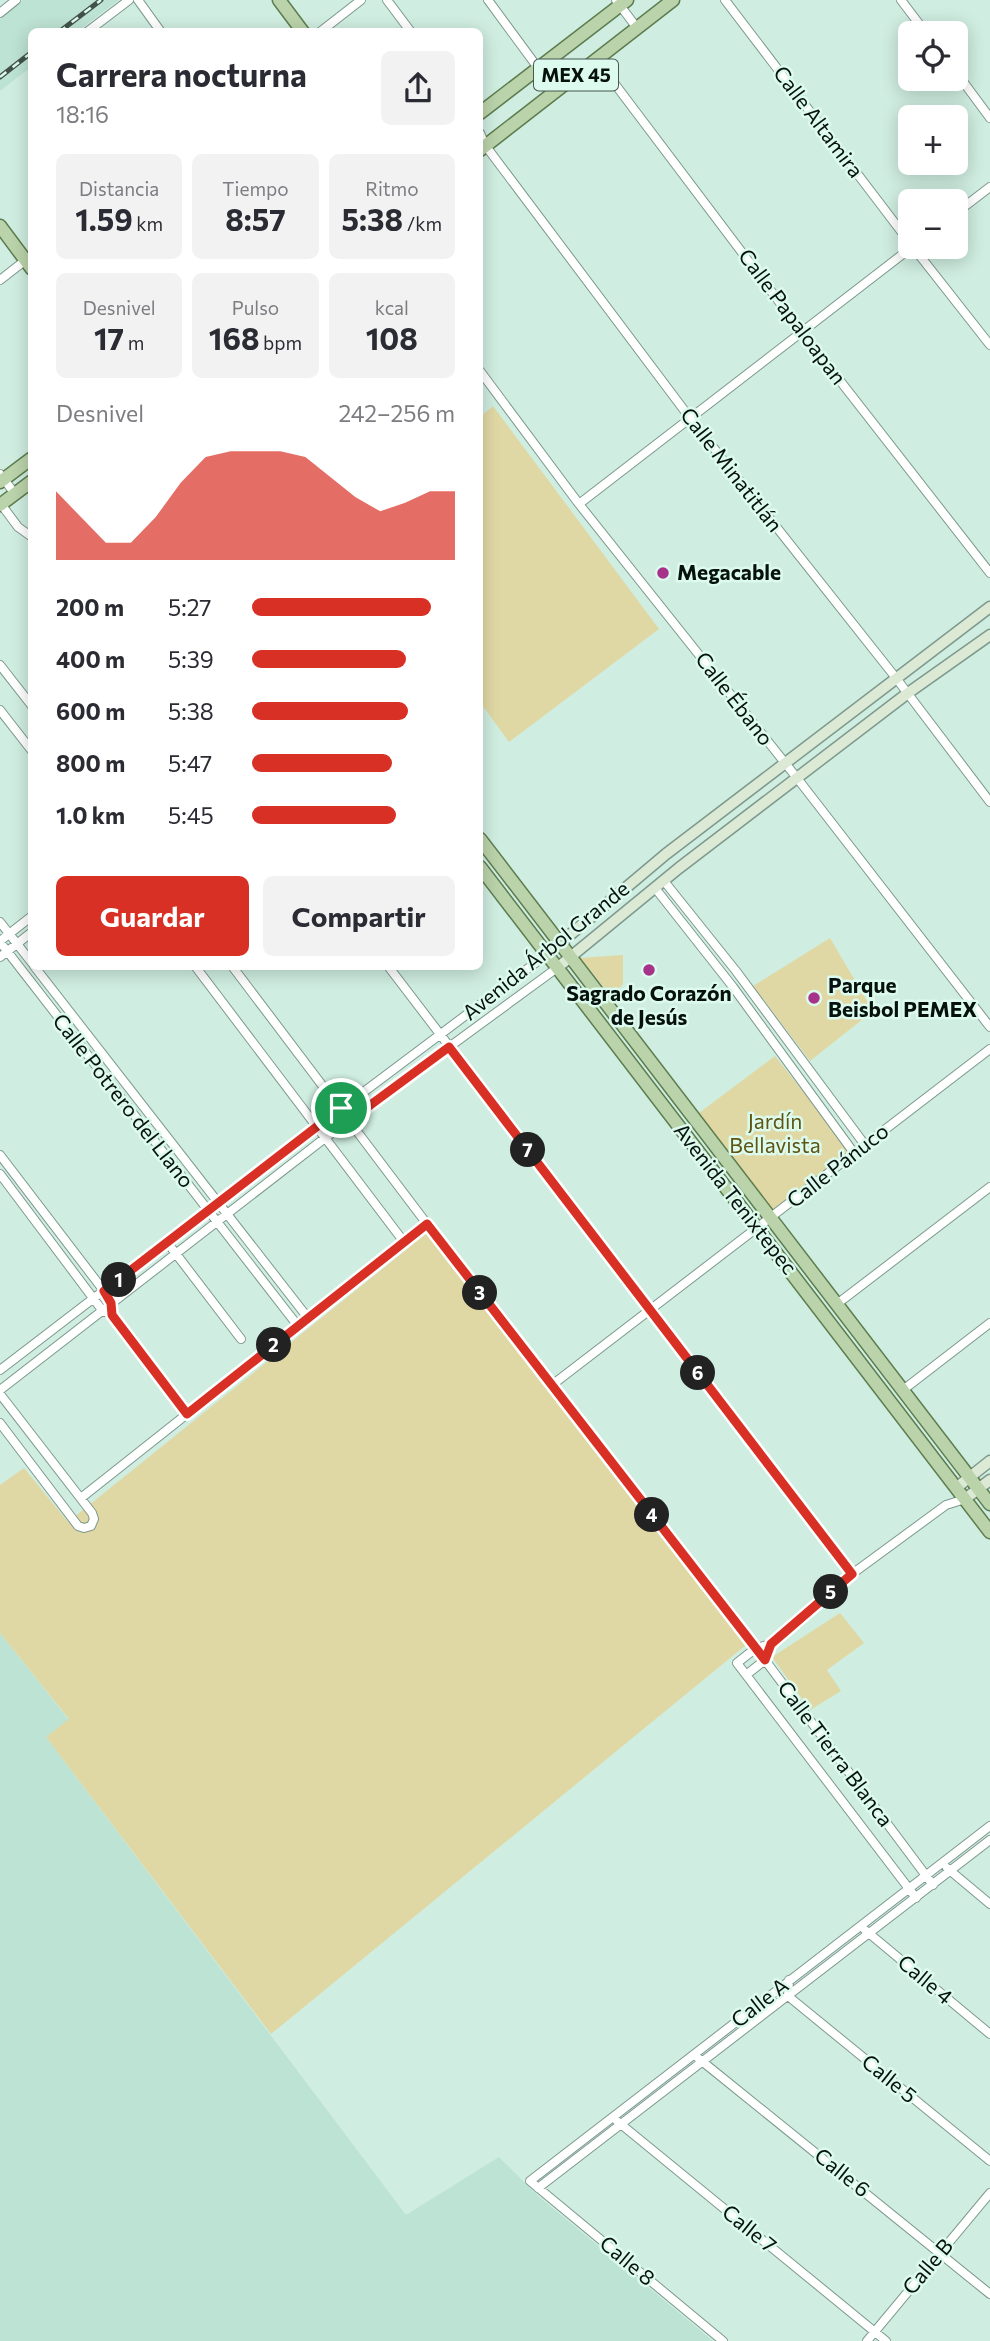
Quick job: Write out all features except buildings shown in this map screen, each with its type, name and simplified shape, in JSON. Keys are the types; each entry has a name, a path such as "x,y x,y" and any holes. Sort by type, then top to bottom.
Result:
{"main road":[{"path":"279,0 300,28"},
{"name":"MEX 45","path":"483,147 673,0"},
{"name":"MEX 45","path":"483,112 621,2"},
{"path":"0,226 28,260"},
{"path":"1,478 28,461"},
{"path":"0,505 28,484"},
{"name":"Avenida Tenixtepec","path":"483,843 990,1504"},
{"name":"Avenida Tenixtepec","path":"483,871 990,1532"}],"street":[{"path":"0,13 6,3 16,0"},
{"path":"92,28 129,0"},
{"path":"138,0 158,28"},
{"path":"325,28 361,0"},
{"path":"387,0 408,28"},
{"path":"488,0 555,91"},
{"name":"Calle Altamira","path":"726,0 898,227"},
{"path":"901,0 917,21"},
{"path":"621,2 637,28"},
{"name":"Calle Papaloapan","path":"596,59 802,332 990,573"},
{"path":"968,88 990,118"},
{"name":"Calle Minatitlán","path":"483,149 690,418 908,693 990,802"},
{"path":"968,204 990,187"},
{"path":"579,504 898,257"},
{"name":"Calle Altamira","path":"922,259 990,345"},
{"path":"0,279 28,262"},
{"name":"Calle Ébano","path":"483,375 579,504 797,778 990,1027"},
{"path":"1,478 15,494"},
{"path":"0,505 18,527 28,534"},
{"name":"Avenida Árbol Grande","path":"0,1370 341,1108 546,955 666,854 990,607"},
{"name":"Avenida Árbol Grande","path":"0,1392 325,1138 571,957 659,884 908,693 990,635"},
{"path":"0,665 28,701"},
{"path":"0,710 28,746"},
{"path":"659,884 736,971 864,1145"},
{"path":"659,884 854,1153"},
{"path":"0,942 28,919"},
{"name":"Calle Potrero del Llano","path":"0,922 28,958"},
{"path":"4,954 28,935"},
{"name":"Calle Potrero del Llano","path":"0,942 4,954 298,1326"},
{"name":"Calle Potrero del Llano","path":"38,970 308,1318"},
{"path":"198,970 404,1242"},
{"name":"Calle Tierra Blanca","path":"235,970 427,1224 756,1648 933,1885"},
{"path":"391,970 852,1574"},
{"name":"Calle Pánuco","path":"552,1385 990,1049"},
{"path":"0,1155 104,1291 111,1303 112,1315"},
{"path":"0,1174 102,1310 112,1315 187,1414"},
{"path":"837,1304 990,1187"},
{"path":"81,1498 427,1224"},
{"path":"167,1242 241,1339"},
{"path":"256,1272 266,1264"},
{"path":"903,1390 990,1323"},
{"path":"0,1392 92,1513 94,1519 91,1526 78,1526 0,1423"},
{"path":"7,1433 22,1422"},
{"path":"21,1451 36,1440"},
{"path":"946,1505 956,1488 990,1461"},
{"path":"756,1648 771,1644 852,1574 946,1505 965,1499 990,1480"},
{"path":"746,1675 765,1660 771,1644"},
{"name":"Calle Tierra Blanca","path":"756,1648 737,1663 916,1898"},
{"name":"Calle A","path":"530,2181 990,1826"},
{"name":"Calle A","path":"538,2188 990,1840"},
{"path":"942,1864 990,1904"},
{"name":"Calle 4","path":"860,1926 990,2034"},
{"path":"788,1996 789,1980"},
{"name":"Calle 5","path":"788,1996 990,2161"},
{"name":"Calle 6","path":"693,2054 990,2294"},
{"name":"Calle 7","path":"612,2117 886,2341"},
{"name":"Calle 8","path":"530,2181 723,2341"},
{"name":"Calle B","path":"867,2341 990,2193"}],"shaded area":[{"path":"23,0 119,0 82,28 28,28 28,69 0,91 0,19"},
{"path":"0,1633 69,1720 46,1737 406,2215 499,2157 538,2196 713,2341 0,2341"}],"green space":[{"path":"493,406 659,629 509,742 483,706 483,414"},
{"name":"Parque Beisbol PEMEX","path":"830,938 873,1011 810,1061 753,986"},
{"path":"623,955 623,984 611,996 580,958"},
{"name":"Jardín Bellavista","path":"775,1056 851,1152 773,1212 699,1113"},
{"path":"427,1233 746,1645 271,2034 46,1737 69,1719 0,1633 0,1485 24,1468 68,1522"},
{"path":"840,1613 864,1643 827,1670 841,1691 810,1710 772,1657"}],"railway":[{"path":"64,28 101,0"},
{"path":"0,77 28,55"}],"place":[{"name":"Megacable","path":"663,573"},
{"name":"Sagrado Corazón de Jesús","path":"649,970"},
{"name":"Parque Beisbol PEMEX","path":"814,998"}],"route":[{"path":"449,1047 852,1574 771,1644 765,1660 427,1224 187,1414 112,1315 111,1303 104,1291 341,1108 350,1120 449,1047"}]}
